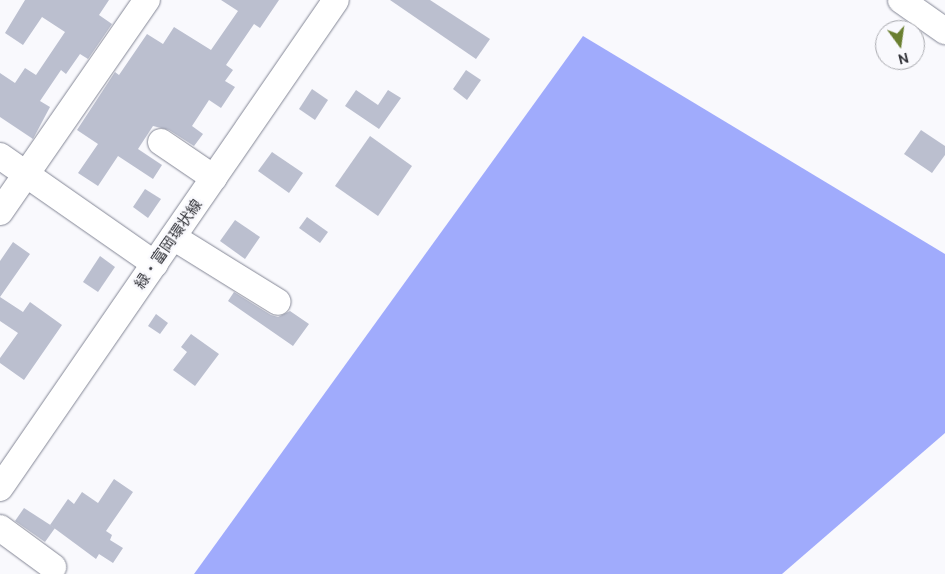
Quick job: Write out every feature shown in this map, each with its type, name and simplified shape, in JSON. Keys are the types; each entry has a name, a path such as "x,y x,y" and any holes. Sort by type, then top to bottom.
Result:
{"street":[{"path":"0,212 147,0"},
{"name":"緑・富岡環状線","path":"0,488 336,0"},
{"path":"900,0 945,31"},
{"path":"161,142 214,178"},
{"path":"0,156 155,264"},
{"path":"173,236 278,302"},
{"path":"0,528 53,567"}],"shaded area":[{"path":"583,36 945,254 945,433 782,574 194,574"}],"building":[{"path":"25,0 109,0 99,15 112,24 88,59 80,54 66,74 61,70 40,101 50,107 33,139 0,117 0,73 15,83 25,68 36,75 65,32 42,17 23,45 5,33"},
{"path":"221,0 279,0 260,28 254,24 226,65 233,70 225,81 235,87 221,108 209,100 192,126 203,134 194,146 169,130 153,126 138,149 162,165 153,179 118,156 98,186 78,173 98,144 77,130 115,72 119,75 147,34 163,44 174,27 211,50 238,11"},
{"path":"390,0 430,0 490,39 476,59"},
{"path":"466,70 481,80 467,100 453,89"},
{"path":"312,89 328,100 315,120 299,109"},
{"path":"356,90 378,105 388,90 401,98 379,129 345,106"},
{"path":"921,130 945,146 945,155 932,173 904,154"},
{"path":"370,136 412,166 378,216 335,186"},
{"path":"272,152 303,173 289,193 258,171"},
{"path":"145,189 161,199 148,218 133,207"},
{"path":"307,217 328,232 320,243 299,228"},
{"path":"235,220 260,237 245,259 220,241"},
{"path":"13,242 30,254 0,297 0,261"},
{"path":"100,256 115,267 98,292 83,282"},
{"path":"234,292 271,315 278,317 290,311 309,324 293,346 228,301"},
{"path":"0,297 23,312 30,302 62,325 24,380 0,363 0,358 18,333 0,321"},
{"path":"156,314 168,323 160,334 148,326"},
{"path":"191,334 219,354 195,386 173,370 187,352 181,347"},
{"path":"114,479 133,492 106,531 112,535 110,540 123,548 113,563 99,554 96,559 50,525 68,499 74,504 82,492 98,503"},
{"path":"24,508 55,528 45,542 15,521"}]}
